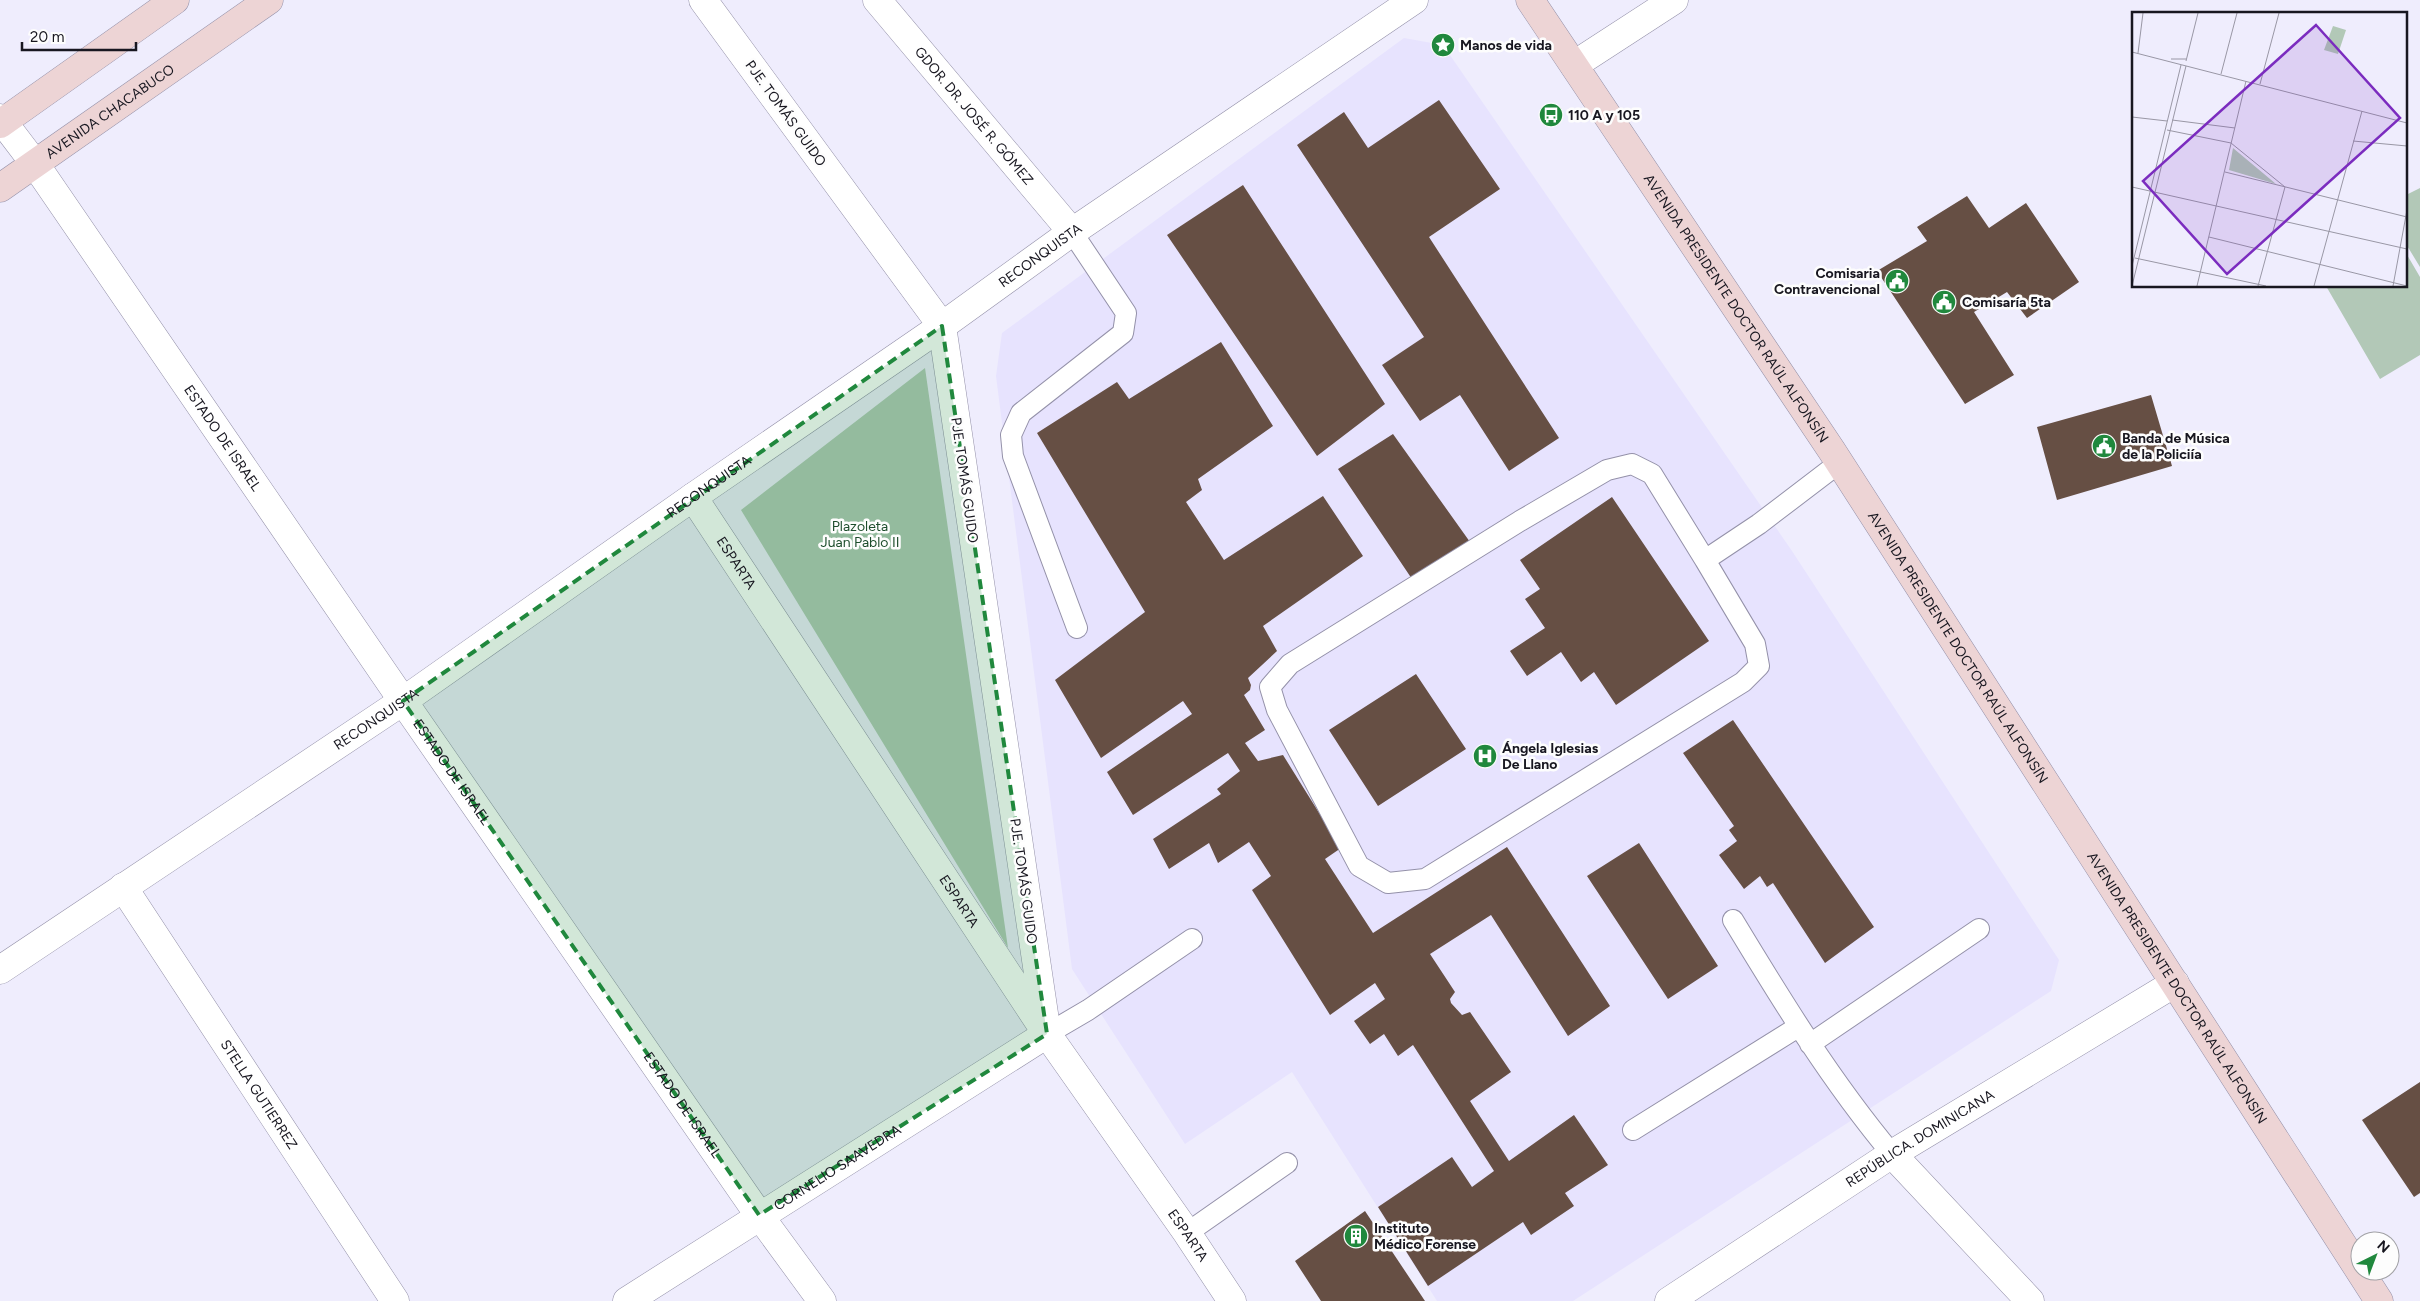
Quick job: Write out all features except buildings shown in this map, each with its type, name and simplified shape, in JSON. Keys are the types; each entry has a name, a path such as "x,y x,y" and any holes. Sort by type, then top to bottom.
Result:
{"main road":[{"path":"1,121 175,0"},
{"name":"AVENIDA CHACABUCO","path":"0,188 269,0"},
{"name":"AVENIDA PRESIDENTE DOCTOR RAÚL ALFONSÍN","path":"1530,0 1839,463 2379,1301"}],"street":[{"name":"PJE. TOMÁS GUIDO","path":"703,0 942,326 1046,1034"},
{"name":"GDOR. DR. JOSÉ R. GÓMEZ","path":"877,0 1072,232"},
{"name":"RECONQUISTA","path":"0,970 403,701 693,497 942,326 1072,232 1414,0"},
{"path":"1574,65 1674,0"},
{"name":"ESTADO DE ISRAEL","path":"1,121 36,164 403,701 759,1215 822,1301"},
{"name":"ESPARTA","path":"693,497 1046,1034 1187,1233 1232,1301"},
{"name":"STELLA GUTIERREZ","path":"122,887 395,1301"},
{"name":"REPÚBLICA. DOMINICANA","path":"1669,1301 1892,1154 2175,983"},
{"name":"CORNELIO SAAVEDRA","path":"627,1301 759,1215 1046,1034"},
{"path":"1892,1154 2030,1301"}],"lane":[{"path":"1072,232 1126,313 1124,333 1021,412 1011,435 1013,456 1077,628"},
{"path":"1705,560 1759,524 1839,463"},
{"path":"1632,464 1652,474 1705,560 1755,644 1759,666 1743,682 1425,879 1388,883 1360,866 1276,710 1270,687 1290,664 1607,470 1632,464"},
{"path":"1733,920 1798,1027 1856,1111 1892,1154"},
{"path":"1810,1044 1979,929"},
{"path":"1046,1034 1088,1010 1192,939"},
{"path":"1633,1130 1798,1027"},
{"path":"1187,1233 1287,1163"}],"highlighted area":[{"path":"942,326 1047,1034 759,1215 403,701"}],"shaded area":[{"name":"Ángela Iglesias De Llano","path":"1404,38 1443,45 1792,551 2059,960 2051,991 1573,1301 1437,1301 1292,1072 1185,1144 1072,969 996,376 1002,333"}],"green space":[{"path":"2420,188 2420,267 2408,247 2408,194"},
{"path":"2408,256 2420,277 2420,355 2380,379 2327,288 2408,288"},
{"name":"Plazoleta Juan Pablo II","path":"925,368 1008,948 741,510"}],"place":[{"name":"Manos de vida","path":"1443,45"},
{"name":"110 A y 105","path":"1551,115"},
{"name":"Comisaria Contravencional","path":"1897,281"},
{"name":"Comisaría 5ta","path":"1944,302"},
{"name":"Banda de Música de la Policiía","path":"2104,446"},
{"name":"Ángela Iglesias De Llano","path":"1485,756"},
{"name":"Instituto Médico Forense","path":"1356,1236"}]}
